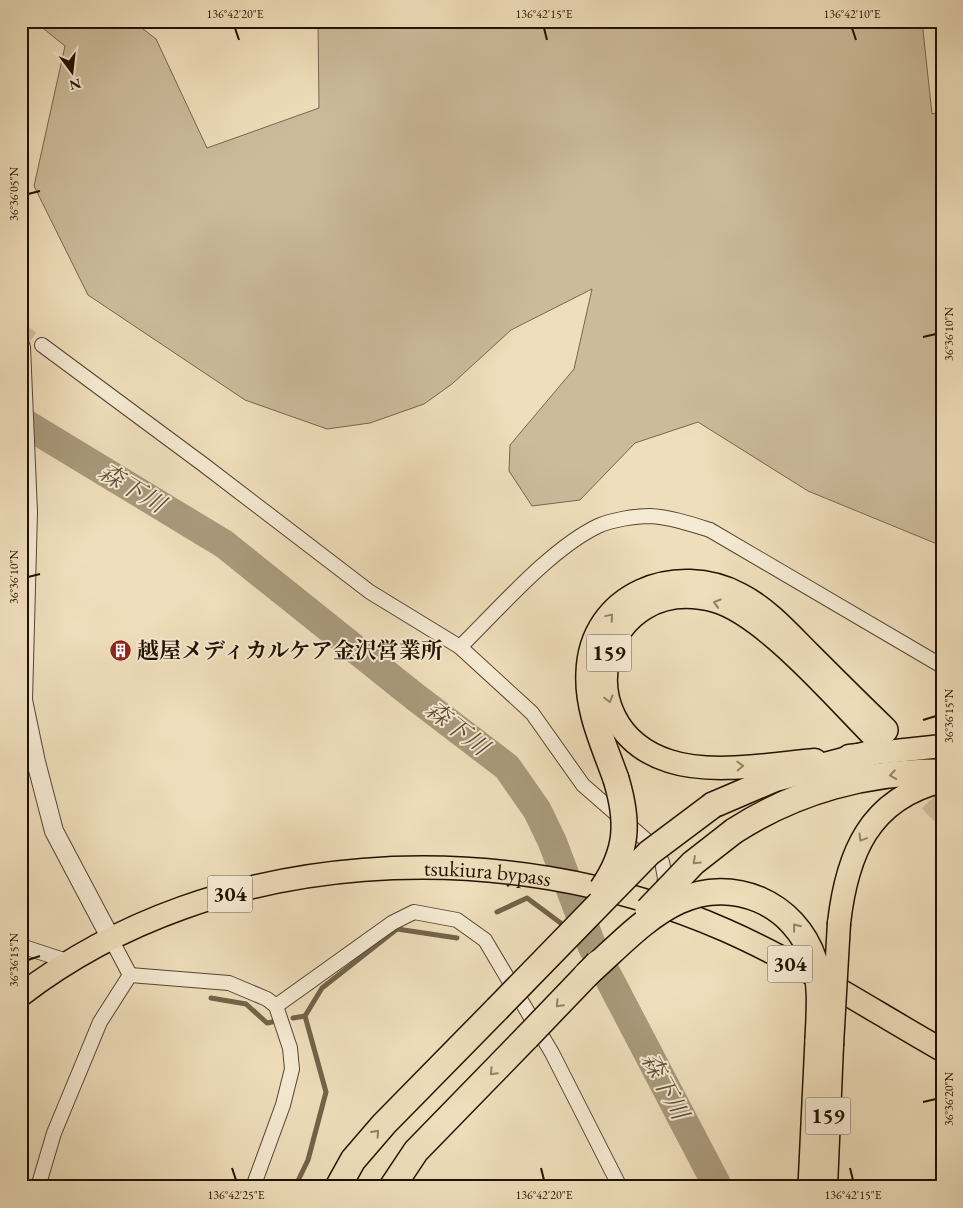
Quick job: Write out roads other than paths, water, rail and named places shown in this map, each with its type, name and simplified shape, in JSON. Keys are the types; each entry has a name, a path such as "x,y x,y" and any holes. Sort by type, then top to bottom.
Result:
{"highway":[{"path":"331,1187 384,1124 649,853 713,805 754,786 797,772 875,740 796,642 758,607 726,589 708,584 675,582 640,592 626,601 604,625 591,655 588,670 590,702 616,779 621,798 625,830 617,863 598,893 555,948"},
{"name":"159","path":"875,740 768,632 748,618 716,601 697,598 676,598 636,613 622,628 606,660 605,680 608,700 615,718 636,745 651,755 669,762 687,766 734,767 875,740 941,757"},
{"path":"797,772 869,761 941,757"},
{"path":"392,1187 416,1151 693,863 734,830 770,809 817,790 872,778 941,757"},
{"name":"159","path":"826,1187 825,1042 846,875 864,834 877,818 906,793 942,781"},
{"name":"tsukiura bypass","path":"21,995 110,937 208,900 267,885 336,873 391,868 461,868 520,873 577,883 661,906 725,930 783,960 942,1050"},
{"path":"586,975 646,922 678,901 712,892 744,894 760,899 782,912 799,930 807,944 818,975 825,1042 811,1187"},
{"path":"338,1187 353,1160"}],"street":[{"path":"42,345 204,465 370,592 460,647 532,713 583,785 653,846 662,862 665,878 661,906"},
{"path":"21,348 28,512 22,700 54,832 130,975"},
{"path":"460,647 550,559 572,541 599,526 650,516 679,521 710,530 942,666"},
{"path":"276,1006 392,923 414,912 456,920 485,940 552,1052 620,1187"},
{"path":"21,946 70,962"},
{"path":"130,975 228,983 267,999 276,1006 290,1048 292,1070 283,1105 254,1187"},
{"path":"38,1187 54,1133 100,1022 130,975"}],"waterway":[{"name":"森下川","path":"21,421 224,544 414,696 507,767 537,810 552,841 592,946 718,1187"},
{"path":"497,912 527,898 566,927"},
{"path":"295,1187 308,1160 326,1092 305,1016 322,988 397,929 457,938"},
{"path":"579,937 592,946"},
{"path":"211,998 246,1004 267,1023 272,1022"},
{"path":"293,1018 305,1016"}],"tunnel":[{"path":"21,330 42,345"},
{"path":"908,776 942,814"}],"place":[{"name":"越屋メディカルケア金沢営業所","path":"121,650"}]}
